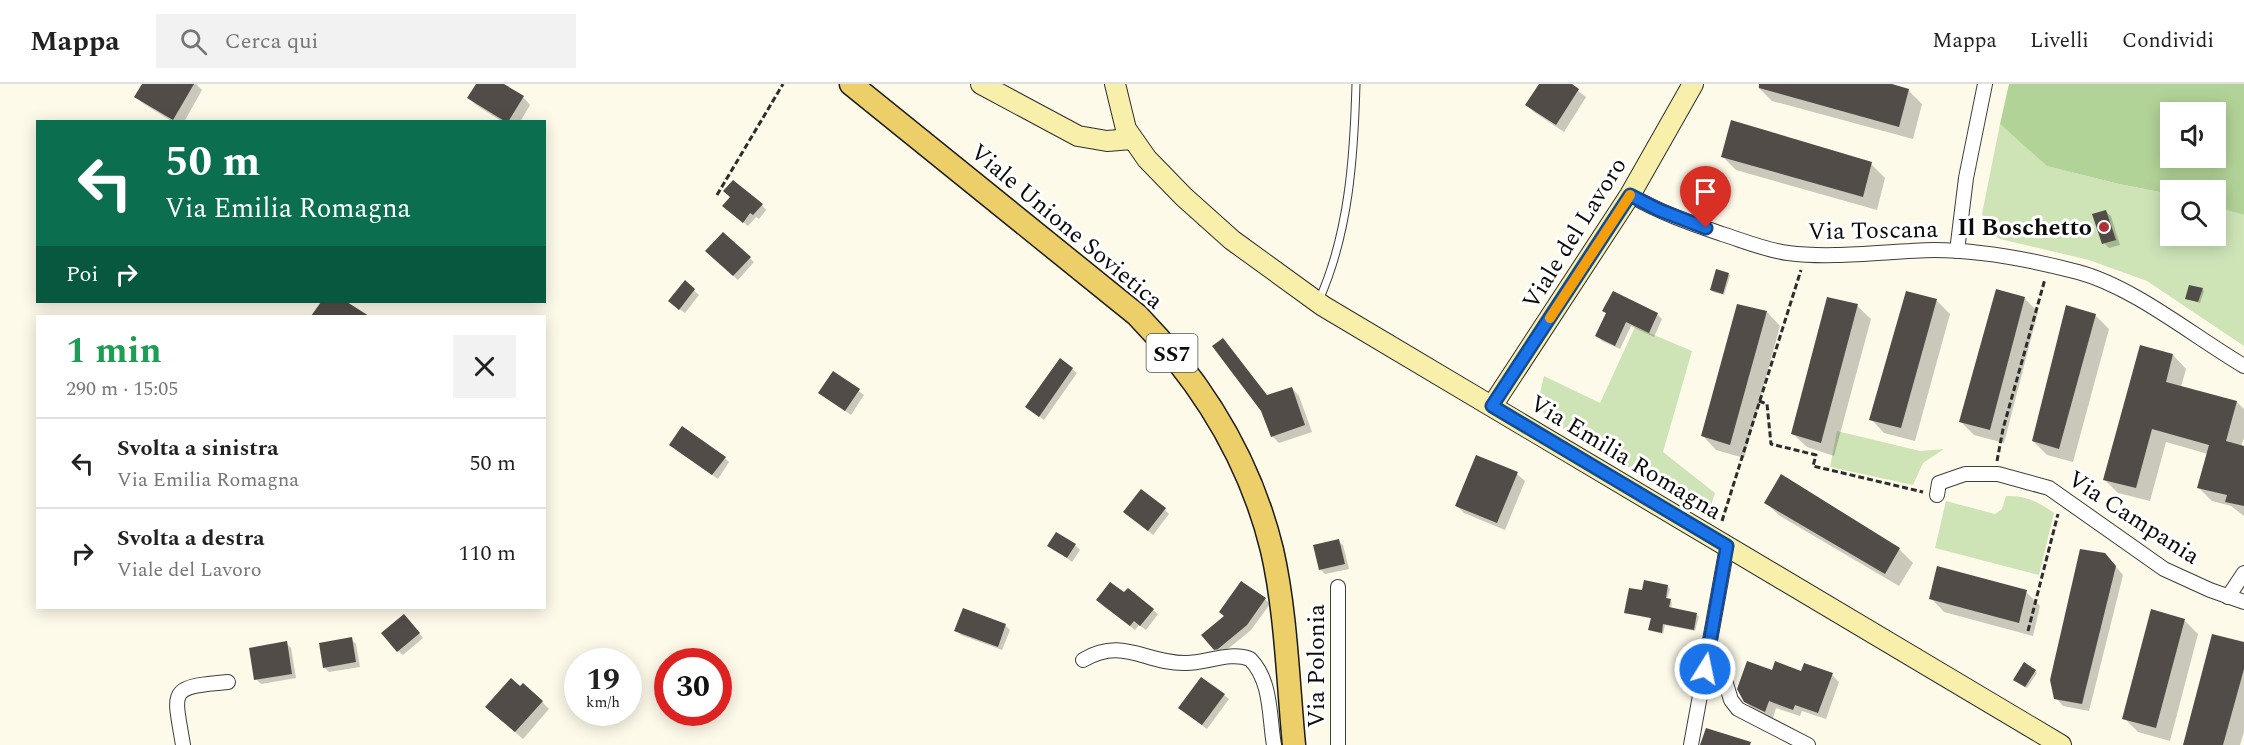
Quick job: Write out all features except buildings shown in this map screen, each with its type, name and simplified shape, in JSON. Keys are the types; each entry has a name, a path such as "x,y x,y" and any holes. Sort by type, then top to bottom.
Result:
{"main road":[{"name":"Viale Unione Sovietica","path":"851,84 1120,300 1164,343 1208,401 1248,478 1261,511 1272,552 1280,602 1294,745"},
{"path":"981,84 1078,136 1107,141 1132,139"},
{"name":"Via Emilia Romagna","path":"1115,84 1122,119 1132,139 1147,159 1218,228 1255,258 1318,302 2061,745"},
{"name":"Viale del Lavoro","path":"1492,406 1630,195 1693,84"}],"street":[{"path":"1957,251 1966,178 1985,84"},
{"name":"Via Toscana","path":"1630,195 1668,214 1779,251 1806,254 1957,251 2048,265 2088,275 2114,285 2244,366"},
{"name":"Via Campania","path":"1937,495 1939,483 1965,474 1998,474 2049,488 2164,569 2244,602"},
{"path":"1691,745 1705,669 1722,543"},
{"path":"2228,597 2244,573"},
{"name":"Via Polonia","path":"1338,587 1338,745"},
{"path":"1083,660 1113,649 1179,663 1202,662 1232,656 1250,659 1263,679 1274,745"},
{"path":"1705,669 1724,677 1731,700 1738,710 1808,745"},
{"path":"183,745 176,707 177,697 191,686 228,682"}],"lane":[{"path":"1318,302 1330,276 1344,219 1354,150 1356,84"}],"path":[{"path":"717,195 783,84"},
{"path":"1722,543 1759,401 1806,254"},
{"path":"1999,448 2048,265"},
{"path":"1759,401 1767,404 1771,444 1816,455 1813,466 1937,495"},
{"path":"2028,631 2062,497"}],"green space":[{"path":"2009,84 2244,84 2244,215 2226,210 2226,180 2160,180 2160,192 2047,166 2000,124"},
{"path":"2000,124 2048,166 2160,192 2160,246 2226,246 2226,210 2244,215 2244,346 2147,281 2089,260 2000,239 1990,233 1982,214"},
{"path":"1635,327 1692,351 1663,452 1715,493 1708,514 1547,419 1538,402 1544,376 1600,403"},
{"path":"1837,431 1920,451 1944,449 1923,463 1913,485 1830,467"},
{"path":"2006,496 2032,500 2054,513 2039,575 1935,548 1946,501 1995,514 2002,509"}],"slow traffic":[{"path":"1550,318 1630,195"}],"place":[{"name":"Il Boschetto","path":"2104,227"}],"route":[{"path":"1705,669 1727,546 1492,406 1630,195 1659,210 1706,228"}]}
